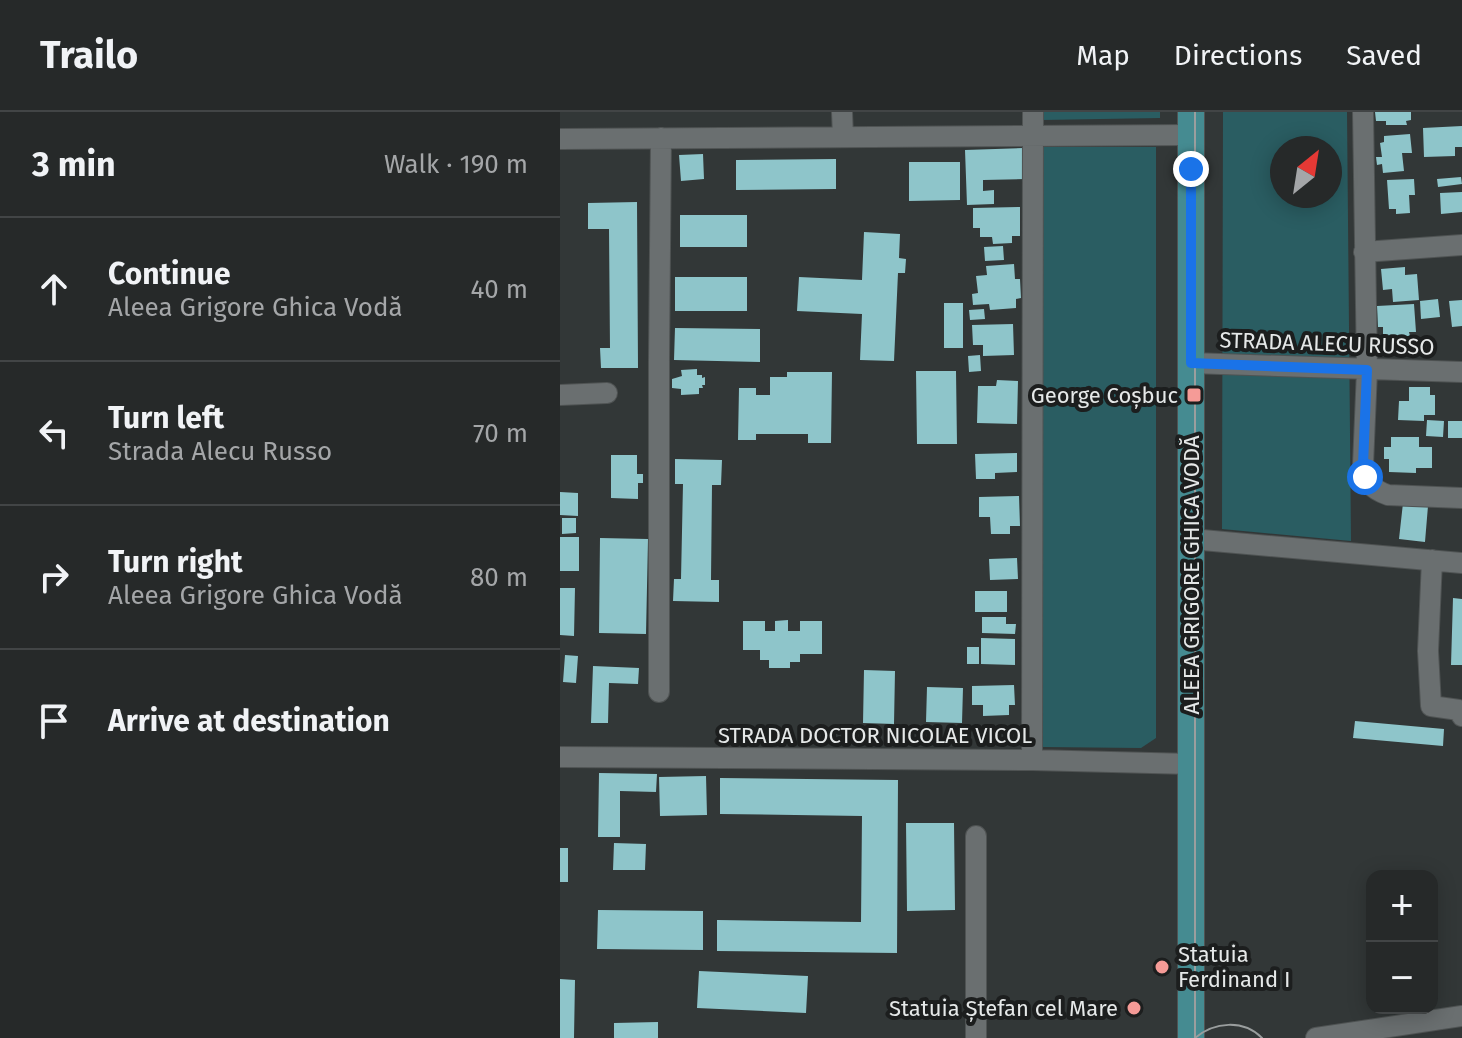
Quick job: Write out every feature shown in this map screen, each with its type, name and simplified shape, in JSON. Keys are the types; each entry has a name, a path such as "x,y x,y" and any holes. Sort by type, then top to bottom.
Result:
{"main road":[{"name":"ALEEA GRIGORE GHICA VODĂ","path":"1191,123 1191,1038"}],"street":[{"path":"842,112 843,137"},
{"path":"1032,760 1033,112"},
{"path":"1363,112 1367,370 1365,477 1369,485 1388,495 1462,498"},
{"path":"560,139 1032,137 1191,123"},
{"path":"659,692 661,138"},
{"path":"1364,252 1462,245"},
{"name":"STRADA ALECU RUSSO","path":"1191,363 1462,372"},
{"path":"560,395 607,393"},
{"path":"1191,539 1462,563"},
{"path":"1432,560 1428,651 1431,706 1459,710 1462,716"},
{"name":"STRADA DOCTOR NICOLAE VICOL","path":"560,757 1191,764"},
{"path":"976,836 976,1038"},
{"path":"1316,1038 1462,1016"}],"shaded area":[{"path":"1042,112 1160,112 1160,118 1042,120"},
{"path":"1223,112 1347,112 1351,541 1222,529"},
{"path":"1043,147 1156,147 1156,738 1141,748 1043,747"}],"building":[{"path":"1375,112 1411,112 1411,120 1406,121 1407,125 1386,125 1386,121 1376,121"},
{"path":"1462,126 1462,147 1455,147 1455,156 1424,157 1423,128"},
{"path":"1410,134 1412,153 1402,153 1404,171 1383,173 1382,164 1377,165 1376,157 1382,157 1380,143 1384,142 1384,136"},
{"path":"1023,148 1024,179 983,180 983,191 994,190 994,204 967,205 965,150"},
{"path":"703,154 704,179 681,181 679,155"},
{"path":"836,159 836,189 736,190 736,160"},
{"path":"909,162 960,162 960,200 909,201"},
{"path":"1461,177 1462,184 1438,187 1437,179"},
{"path":"1414,179 1415,195 1409,195 1410,213 1396,214 1396,209 1389,209 1387,180"},
{"path":"1462,192 1462,212 1441,214 1440,193"},
{"path":"637,202 638,368 601,368 600,348 610,348 609,229 588,229 588,203"},
{"path":"1020,207 1020,236 1012,236 1012,243 993,244 992,237 980,237 980,228 973,228 973,208"},
{"path":"680,215 747,215 747,247 680,247"},
{"path":"864,232 900,234 899,258 906,259 905,273 898,273 894,361 860,360 862,314 797,311 799,277 862,280"},
{"path":"1003,246 1004,260 985,261 984,247"},
{"path":"1014,264 1015,279 1020,279 1021,298 1016,299 1016,308 990,310 989,304 973,305 972,294 978,293 976,276 987,275 986,266"},
{"path":"1405,267 1405,275 1417,274 1419,300 1393,302 1392,289 1383,290 1381,269"},
{"path":"675,277 747,277 747,311 675,311"},
{"path":"1438,299 1440,317 1421,319 1420,301"},
{"path":"1462,300 1462,326 1452,327 1449,301"},
{"path":"944,303 963,303 963,348 944,348"},
{"path":"1414,304 1416,332 1409,332 1410,336 1383,338 1383,327 1378,327 1377,306"},
{"path":"984,309 985,319 970,320 969,310"},
{"path":"1013,324 1014,355 983,356 983,345 973,345 972,325"},
{"path":"675,328 760,329 760,362 674,360"},
{"path":"980,355 981,371 969,372 968,356"},
{"path":"697,369 697,375 705,377 705,385 699,388 699,394 681,395 681,389 672,388 672,379 682,376 681,370"},
{"path":"916,371 956,371 957,444 917,444"},
{"path":"787,372 832,372 831,443 808,443 808,434 756,434 756,440 738,440 739,388 756,388 756,395 770,395 770,377 787,377"},
{"path":"997,380 1018,381 1017,424 977,423 978,386 996,386"},
{"path":"1409,387 1430,387 1430,395 1435,395 1435,415 1424,415 1424,421 1398,420 1399,401 1409,401"},
{"path":"1427,420 1444,421 1443,437 1426,436"},
{"path":"1448,421 1462,421 1462,438 1448,438"},
{"path":"1391,437 1419,437 1419,447 1432,447 1432,468 1416,468 1416,473 1389,472 1389,459 1384,459 1384,447 1391,447"},
{"path":"1017,453 1017,472 995,473 995,479 976,479 975,454"},
{"path":"611,455 637,455 637,474 643,474 643,483 638,483 638,499 611,498"},
{"path":"675,459 722,460 721,485 712,485 711,580 719,580 719,602 673,601 674,579 681,579 683,484 675,484"},
{"path":"560,492 578,493 578,516 560,515"},
{"path":"1019,496 1020,526 1010,526 1010,534 991,534 990,517 979,517 979,497"},
{"path":"1403,503 1428,506 1425,542 1399,539"},
{"path":"562,518 576,518 576,533 562,534"},
{"path":"560,537 579,537 579,571 560,571"},
{"path":"600,538 648,539 646,634 599,633"},
{"path":"1017,558 1018,579 990,580 989,559"},
{"path":"560,588 575,588 574,636 560,635"},
{"path":"975,591 1007,591 1007,612 975,612"},
{"path":"1453,598 1462,599 1462,665 1451,665"},
{"path":"982,617 1006,617 1006,624 1016,624 1015,634 982,633"},
{"path":"788,620 788,631 800,631 800,621 822,621 822,654 800,654 800,662 790,662 790,668 769,668 769,660 760,660 760,650 743,650 743,621 765,621 765,631 775,631 775,621"},
{"path":"981,638 1015,639 1015,665 981,664"},
{"path":"967,647 979,647 979,664 967,664"},
{"path":"565,655 578,656 576,683 563,682"},
{"path":"593,666 639,668 638,684 609,683 608,723 591,723"},
{"path":"864,670 895,671 894,724 863,723"},
{"path":"1014,685 1015,705 1009,705 1009,715 983,716 983,705 972,705 972,686"},
{"path":"927,687 963,688 962,723 926,722"},
{"path":"1355,721 1444,729 1443,746 1353,738"},
{"path":"599,773 657,774 656,792 620,791 620,837 598,837"},
{"path":"706,776 707,815 660,816 659,777"},
{"path":"720,778 898,780 897,953 717,951 717,920 861,922 862,816 720,814"},
{"path":"906,823 954,823 955,910 907,911"},
{"path":"614,843 646,844 645,870 613,870"},
{"path":"560,848 568,848 568,882 560,882"},
{"path":"598,910 703,911 703,950 597,949"},
{"path":"699,971 808,976 806,1013 697,1008"},
{"path":"560,979 575,980 574,1038 560,1038"},
{"path":"658,1022 658,1038 614,1038 614,1023"}],"tram line":[{"path":"1195,112 1195,1038"},
{"path":"1195,1038 1211,1029 1228,1025 1246,1028 1262,1038"}],"place":[{"name":"George Coșbuc","path":"1194,395"},
{"name":"Statuia Ferdinand I","path":"1162,967"},
{"name":"Statuia Ștefan cel Mare","path":"1134,1008"}],"route":[{"path":"1191,169 1191,363 1367,370 1365,477"}]}
